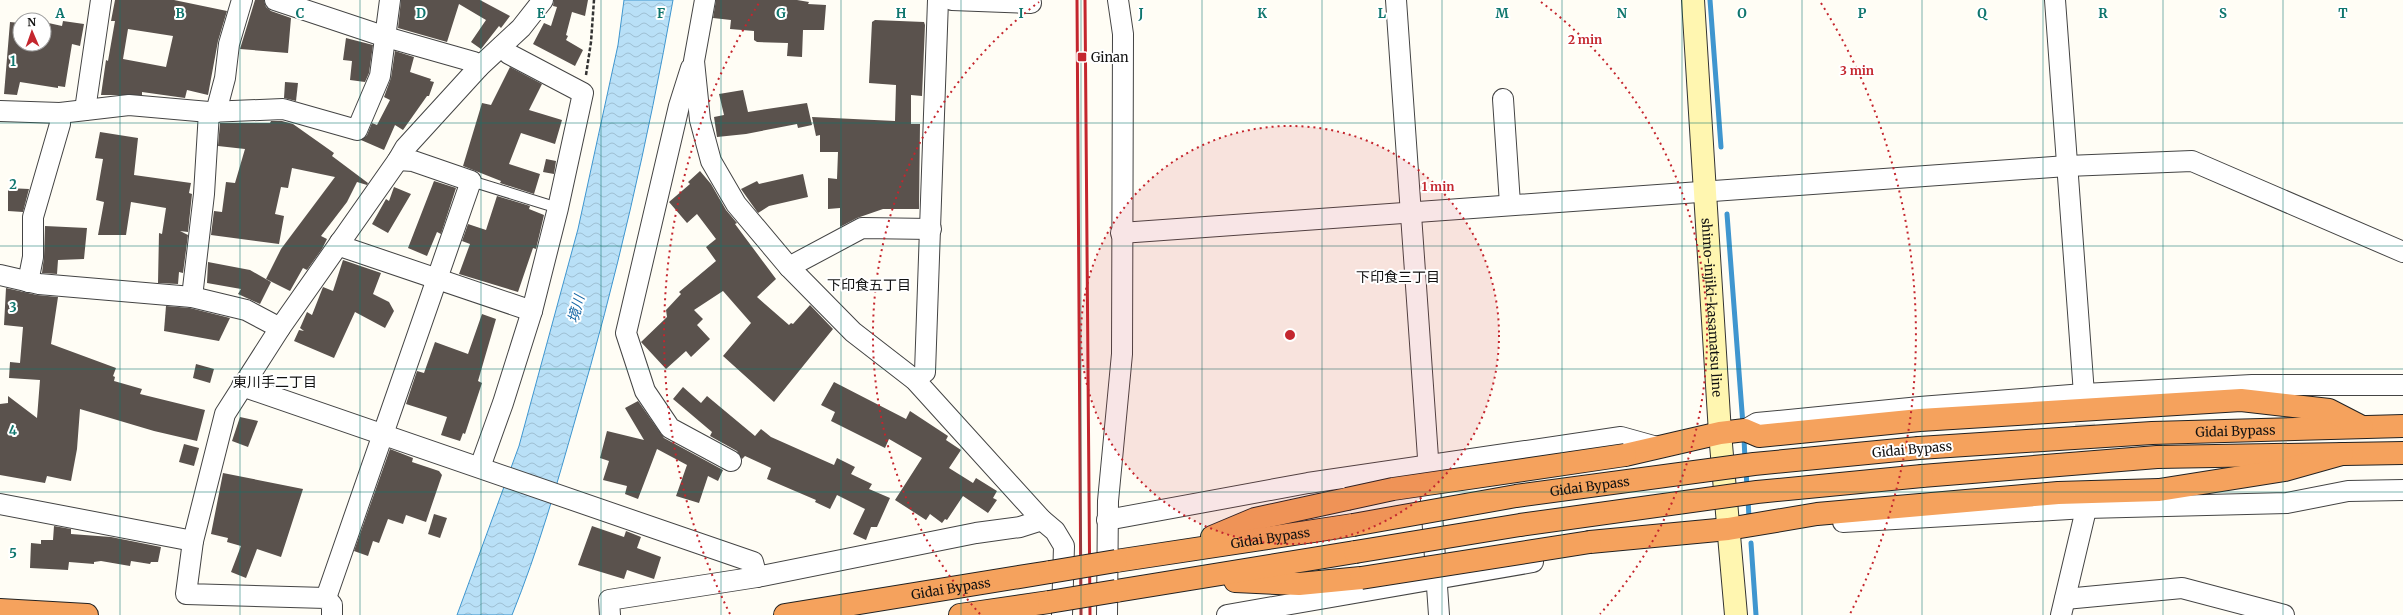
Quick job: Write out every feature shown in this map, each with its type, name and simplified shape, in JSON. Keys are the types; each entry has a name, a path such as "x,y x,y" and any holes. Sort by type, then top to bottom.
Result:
{"highway":[{"path":"1182,549 1256,519 1393,489 1625,455 1720,433 1745,430 1759,436 1920,420 2241,400 2329,410 2362,427"},
{"name":"Gidai Bypass","path":"785,615 1182,549 1353,525 1548,492 1754,464 1919,448 2152,432 2403,426"},
{"name":"Gidai Bypass","path":"960,615 1055,608 1116,591 1520,525 1757,492 1922,476 2157,457 2403,453"},
{"path":"1190,579 1299,584 1361,578 1590,542 1728,529 1818,514 2058,493 2159,490 2285,470 2342,454"},
{"path":"0,610 87,615"}],"main road":[{"name":"shimo-injiki-kasamatsu line","path":"1693,0 1720,433 1736,615"}],"street":[{"path":"85,110 102,0"},
{"path":"192,297 213,112 225,78 229,44 242,0"},
{"path":"275,0 386,37 474,62 479,67"},
{"path":"0,111 60,113 130,105 213,112 283,109 357,130 380,76 390,0"},
{"path":"398,160 413,161 471,181 383,436 329,606 186,594 193,541 225,414 280,328 405,148 479,67 522,28 543,0"},
{"path":"705,0 694,61 679,106 626,333 645,391 670,428 731,461"},
{"path":"915,380 925,372 938,0"},
{"path":"952,0 1031,3"},
{"path":"1396,0 1439,615"},
{"path":"2055,0 2084,394"},
{"path":"1107,615 1108,520 1122,354 1122,1"},
{"path":"486,470 503,403 532,311 558,208 583,93 509,54 502,46"},
{"path":"694,61 700,120 711,161 736,204 789,268 853,332 915,380 1042,520 1055,530 1064,546 1055,608"},
{"path":"1503,99 1510,204"},
{"path":"28,282 32,257 32,217 60,124 60,113"},
{"path":"1121,233 1706,190 2067,166 2192,161 2403,252"},
{"path":"789,268 862,228 931,229"},
{"path":"340,242 346,248 532,311"},
{"path":"0,276 28,282 192,297 246,310 280,328"},
{"path":"1745,430 1757,423 1920,407 2084,394 2252,385 2403,385"},
{"path":"242,386 383,436 558,494 753,562 757,576"},
{"path":"1108,520 1308,483 1428,464 1621,437 1657,448"},
{"path":"1818,514 1841,522 2087,504 2287,503 2348,490 2403,490"},
{"path":"0,504 193,541"},
{"path":"2087,504 2063,607 2182,588 2284,615"},
{"path":"610,615 609,600 757,576 976,533 1020,527 1042,520"},
{"path":"1227,615 1636,543 1642,537"}],"lane":[{"path":"471,181 558,208"}],"path":[{"path":"583,93 591,42 594,0"}],"water":[{"name":"境川","path":"624,0 673,0 642,158 618,262 591,366 547,517 512,615 457,615 519,446 578,229 618,45"}],"building":[{"path":"115,0 174,0 227,11 218,41 208,95 187,90 185,98 142,92 142,95 101,95 106,60 108,61 115,21 111,21","holes":["128,29 173,36 166,67 123,59"]},
{"path":"255,0 264,0 266,7 271,11 291,18 288,53 240,49"},
{"path":"401,0 480,0 510,16 501,28 499,26 481,49 471,42 486,20 459,4 447,42 398,28"},
{"path":"554,0 588,0 585,16 572,12 566,35 568,36 566,40 583,50 575,66 533,44 544,23 551,26 557,7 553,6"},
{"path":"716,0 797,0 809,2 808,4 826,5 824,30 803,30 802,57 787,56 788,43 757,42 754,40 754,31 730,29 731,20 713,18"},
{"path":"875,20 924,22 925,25 922,96 911,95 911,124 920,124 919,209 883,209 857,218 840,227 840,208 828,209 828,178 837,179 838,152 820,152 820,135 816,136 812,117 895,121 896,85 869,83 872,22"},
{"path":"63,21 84,24 80,46 72,44 65,87 58,86 58,88 20,82 17,95 4,94 10,22 12,22 12,52 52,52 52,24 62,26"},
{"path":"346,38 373,45 369,73 365,82 350,80 352,61 343,60"},
{"path":"395,51 414,57 410,72 431,79 430,81 434,82 429,96 427,96 403,130 395,125 384,150 361,140 367,135 372,123 377,125 390,100 384,97 391,78"},
{"path":"510,67 542,84 529,110 562,120 555,144 521,133 509,164 540,174 534,194 500,183 501,181 463,166 482,103 491,105"},
{"path":"285,82 298,83 296,101 284,98"},
{"path":"743,90 748,112 807,103 812,125 798,128 797,124 746,134 717,137 714,117 724,115 719,94"},
{"path":"271,121 282,121 293,124 334,153 332,156 368,183 367,185 357,182 347,202 321,236 327,239 322,249 307,270 303,268 290,291 266,279 281,249 335,177 292,168 288,188 281,187 275,214 284,216 279,244 211,235 214,211 222,212 226,182 235,183 245,149 218,146 220,123 270,123"},
{"path":"100,132 138,138 134,175 191,183 189,193 192,194 188,232 180,231 188,235 183,273 179,272 178,284 158,283 159,233 162,234 166,208 131,202 126,235 98,235 104,202 96,200 103,159 95,158"},
{"path":"546,159 556,161 554,174 543,172"},
{"path":"700,171 711,184 726,210 737,223 735,224 776,279 757,297 789,325 791,323 793,324 810,305 833,329 774,402 723,356 751,323 723,291 694,310 703,319 697,325 710,339 691,357 686,351 666,369 641,342 667,317 666,310 681,294 679,292 716,261 706,247 716,239 697,214 687,223 669,202 690,184 688,182"},
{"path":"803,174 808,197 769,206 758,213 741,189 757,181 759,184"},
{"path":"434,181 456,188 441,234 437,232 427,256 408,248"},
{"path":"394,187 411,194 388,233 372,224 386,199 389,201"},
{"path":"8,188 29,189 23,212 8,211"},
{"path":"497,196 530,206 529,209 544,215 536,249 533,248 518,292 459,274 470,244 462,241 468,224 486,230"},
{"path":"45,226 87,228 84,259 58,260 57,274 42,273"},
{"path":"343,260 381,273 373,294 389,302 394,311 385,328 355,312 334,358 294,341 299,330 304,331 300,328 307,312 312,315 323,287 333,291"},
{"path":"208,262 250,270 271,282 260,304 238,294 241,289 207,283"},
{"path":"6,288 37,295 58,297 51,344 116,368 113,376 115,377 114,381 142,389 140,394 205,410 197,441 154,431 80,409 77,449 71,481 47,476 45,483 0,475 0,404 8,403 8,396 37,418 40,380 9,378 10,362 20,363 23,327 4,325"},
{"path":"166,306 190,308 230,318 219,341 164,331"},
{"path":"482,314 496,319 478,381 482,383 465,434 463,433 460,441 441,435 447,417 406,404 417,371 424,373 435,342 468,354"},
{"path":"196,364 214,369 210,383 193,378"},
{"path":"834,382 906,419 910,411 948,436 946,440 961,450 949,468 973,483 976,478 997,491 993,498 997,500 988,513 963,496 947,520 945,519 942,523 930,514 926,520 895,500 922,458 889,439 885,448 831,421 835,412 821,405"},
{"path":"683,387 701,403 707,396 755,436 761,429 771,437 834,465 837,458 855,467 851,474 872,484 869,489 890,498 877,527 871,527 866,540 853,534 865,509 837,495 830,509 815,502 816,500 767,479 771,468 745,456 742,459 737,451 710,436 712,432 673,399"},
{"path":"638,401 664,438 723,470 718,481 708,476 699,503 676,496 687,465 657,449 638,499 625,494 627,486 603,480 609,461 600,458 607,431 644,440 625,408"},
{"path":"240,417 258,421 248,447 232,441"},
{"path":"184,444 199,448 194,466 179,462"},
{"path":"390,449 413,458 412,462 439,471 442,475 426,522 406,515 403,524 388,519 379,543 373,541 368,556 354,551"},
{"path":"223,473 303,489 281,557 257,549 246,578 231,572 241,546 227,542 228,538 211,534"},
{"path":"434,514 447,518 440,538 428,534"},
{"path":"54,526 71,529 71,534 111,537 161,547 158,562 151,562 150,564 131,561 130,566 101,561 94,562 94,564 69,562 68,570 30,568 31,543 41,544 41,540 53,540"},
{"path":"592,526 624,537 626,531 641,537 637,548 661,557 654,579 627,570 624,579 578,565"}],"waterway":[{"path":"1710,0 1721,147"},
{"path":"1727,214 1743,425"},
{"path":"1744,438 1745,460"},
{"path":"1746,470 1747,488"},
{"path":"1748,498 1749,519"},
{"path":"1751,543 1756,615"}],"tunnel":[{"path":"2084,394 2088,501"}],"railway":[{"path":"1077,0 1081,615"},
{"path":"1085,0 1090,615"}],"place":[{"name":"Ginan","path":"1082,57"}],"district":[{"name":"下印食三丁目","path":"1398,277"},
{"name":"下印食五丁目","path":"869,285"},
{"name":"東川手二丁目","path":"275,382"}]}
